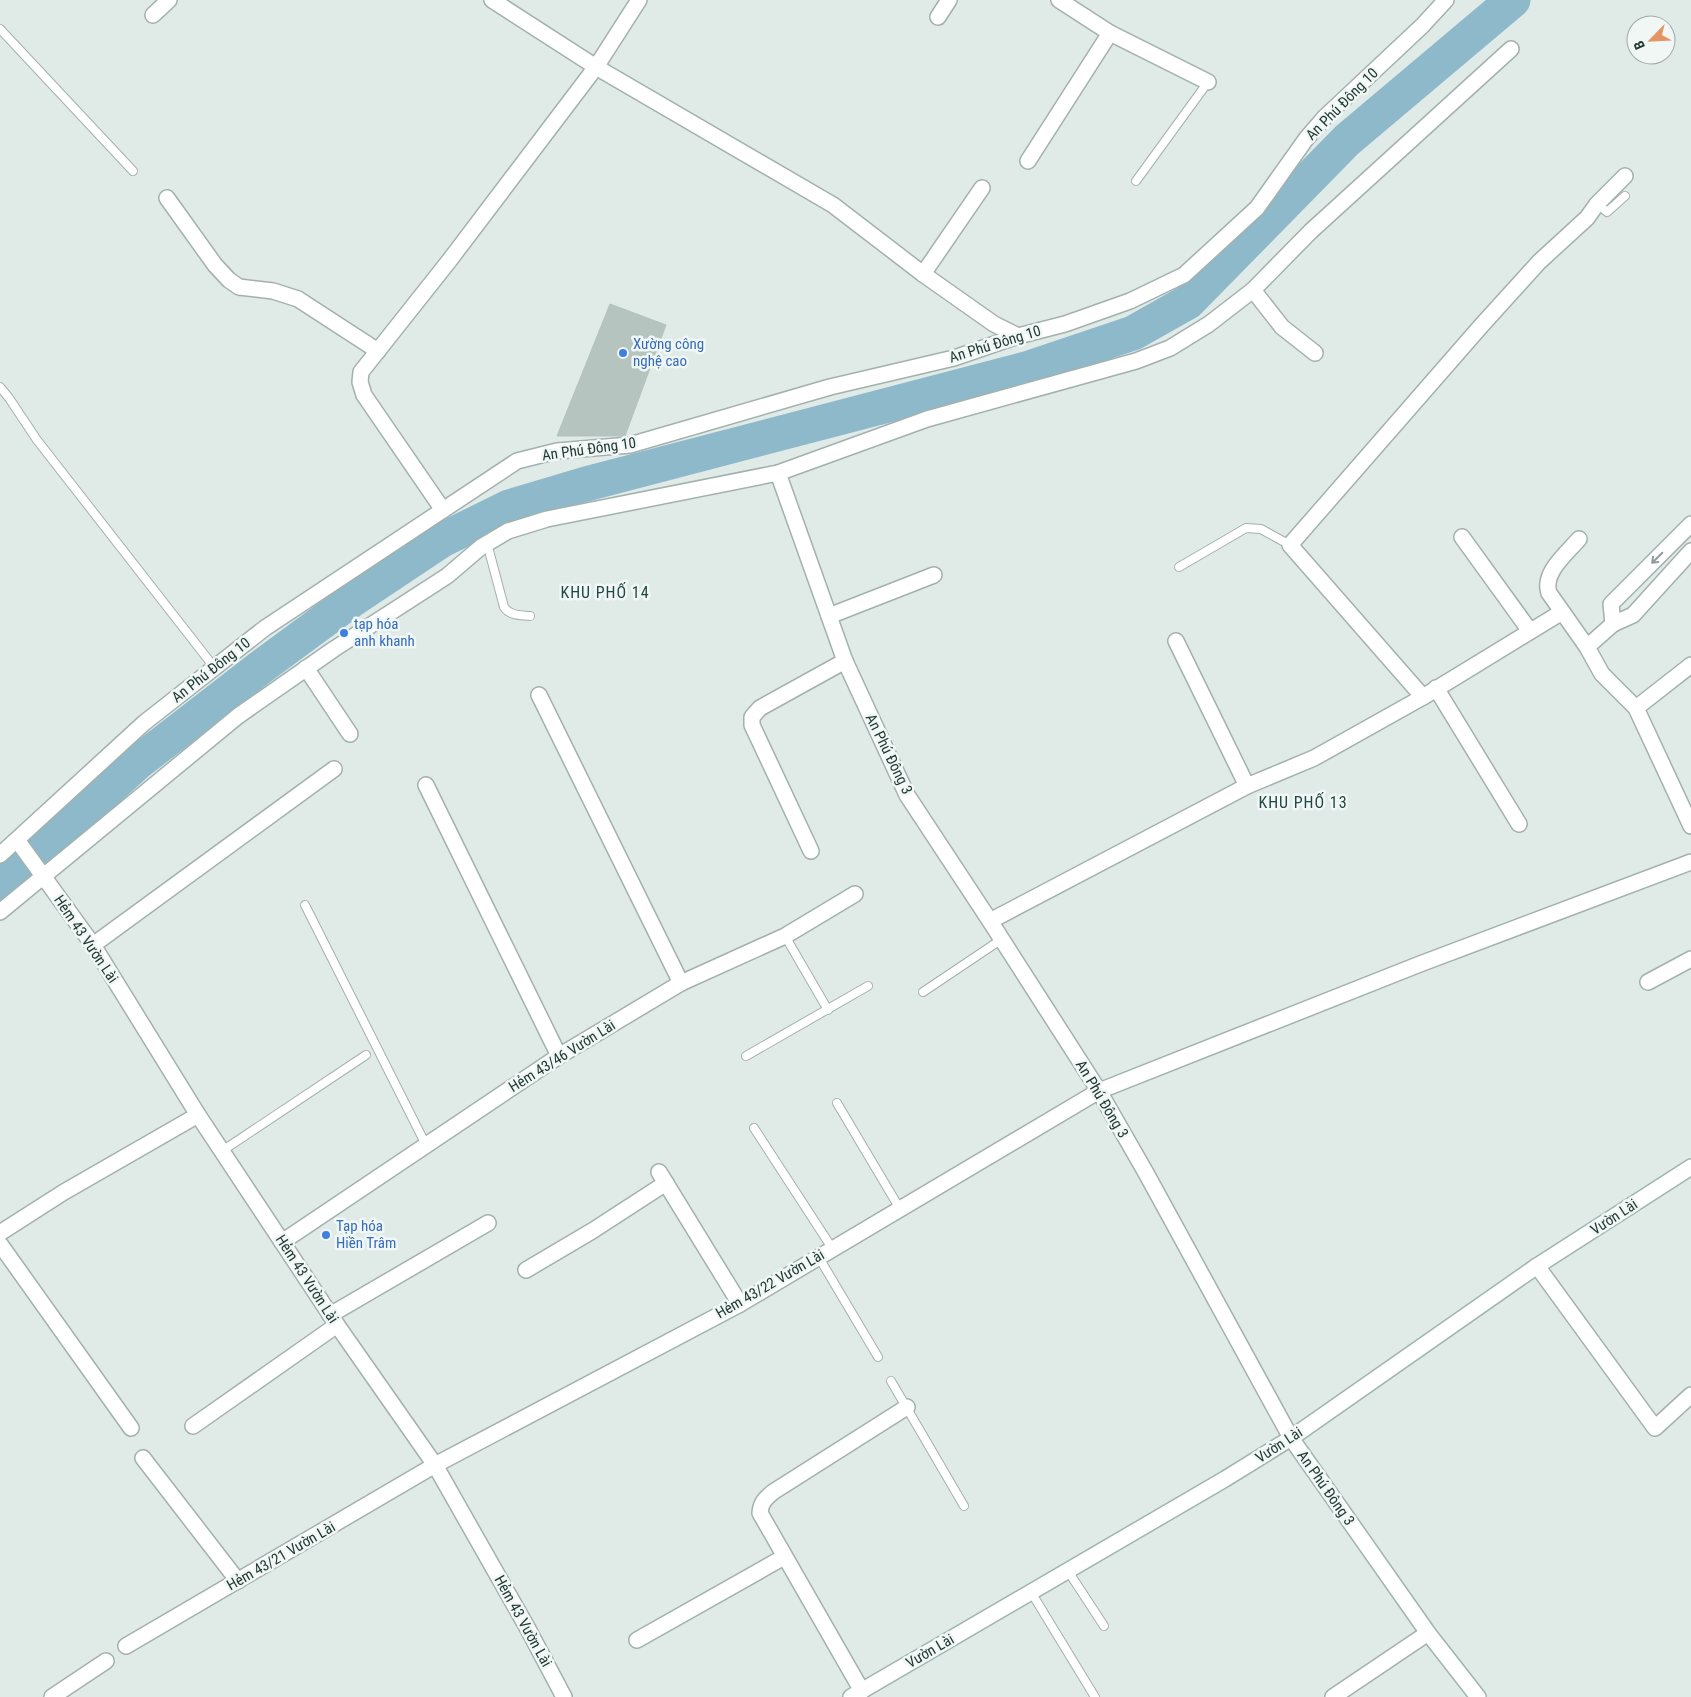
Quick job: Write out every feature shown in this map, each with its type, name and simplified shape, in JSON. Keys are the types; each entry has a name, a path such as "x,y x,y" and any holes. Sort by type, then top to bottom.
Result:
{"street":[{"path":"153,15 169,0"},
{"path":"492,0 596,67 833,205 923,274 994,324 1018,336"},
{"path":"443,510 364,395 360,382 361,372 449,261 596,67 639,0"},
{"path":"938,17 949,0"},
{"path":"1059,0 1110,33 1208,82"},
{"name":"An Phú Đông 10","path":"0,855 18,842 144,723 265,628 517,461 557,451 630,445 830,387 954,358 1018,336 1065,324 1130,301 1184,275 1257,208 1306,139 1325,117 1422,26 1446,0"},
{"path":"1028,161 1110,33"},
{"path":"0,912 40,872 238,716 306,668 447,576 487,542 508,531 547,519 778,473 927,419 1144,358 1170,348 1209,324 1253,290 1311,232 1511,49"},
{"path":"1423,697 1290,545 1539,262 1587,218 1625,176"},
{"path":"923,274 982,188"},
{"path":"167,198 215,265 229,280 239,287 273,291 298,299 378,351"},
{"path":"1253,290 1282,327 1315,353"},
{"name":"An Phú Đông 3","path":"778,473 845,661 907,795 1099,1091 1291,1438 1428,1633 1478,1697"},
{"path":"1614,624 1611,604 1691,524"},
{"path":"1462,537 1530,631"},
{"path":"1579,539 1552,572 1547,586 1562,612 1587,647 1602,674 1636,708 1691,826"},
{"path":"1587,647 1614,624 1633,615 1691,551"},
{"path":"829,616 934,575"},
{"path":"990,921 1247,786 1314,758 1423,697 1562,612"},
{"path":"1176,641 1247,786"},
{"path":"811,851 752,725 752,717 760,708 845,661"},
{"path":"1636,708 1691,665"},
{"path":"306,668 350,734"},
{"path":"1436,688 1519,824"},
{"path":"539,696 681,983"},
{"path":"93,945 334,769"},
{"path":"426,785 559,1056"},
{"name":"Hẻm 43 Vườn Lài","path":"18,842 93,945 198,1115 334,1320 435,1466 528,1629 564,1697"},
{"name":"Hẻm 43/22 Vườn Lài","path":"435,1466 740,1304 1099,1091 1420,964 1691,862"},
{"name":"Hẻm 43/46 Vườn Lài","path":"282,1242 559,1056 681,983 785,936 855,894"},
{"path":"1648,982 1691,960"},
{"path":"0,1233 64,1192 198,1115"},
{"name":"Vườn Lài","path":"856,1694 1225,1479 1291,1438 1537,1266 1691,1167"},
{"path":"526,1270 663,1178 740,1304"},
{"path":"193,1426 334,1320 488,1223"},
{"path":"0,1244 131,1428"},
{"path":"1537,1266 1655,1428 1691,1395"},
{"path":"856,1694 760,1513 760,1505 773,1492 907,1406"},
{"path":"143,1458 238,1582"},
{"name":"Hẻm 43/21 Vườn Lài","path":"126,1646 435,1466"},
{"path":"638,1640 784,1557"},
{"path":"1343,1695 1428,1633"},
{"path":"52,1697 106,1661"}],"lane":[{"path":"0,30 133,171"},
{"path":"1136,181 1208,82"},
{"path":"1598,204 1607,212 1625,196"},
{"path":"0,387 43,448 214,667"},
{"path":"1179,567 1246,528 1261,529 1290,545"},
{"path":"487,542 504,607 507,612 512,614 530,616"},
{"path":"305,905 426,1145"},
{"path":"785,936 828,1010"},
{"path":"923,992 1002,939"},
{"path":"746,1056 868,986"},
{"path":"222,1151 366,1055"},
{"path":"837,1104 900,1209"},
{"path":"754,1128 832,1248"},
{"path":"818,1256 878,1357"},
{"path":"891,1380 964,1506"},
{"path":"1068,1571 1104,1626"},
{"path":"1031,1592 1095,1697"}],"building":[{"name":"Xường công nghệ cao","path":"610,304 666,325 625,436 557,436"}],"waterway":[{"path":"0,887 137,763 261,667 352,600 442,540 509,507 586,484 1026,369 1133,333 1188,302 1347,140 1513,0"}],"place":[{"name":"Xường công nghệ cao","path":"623,353"},
{"name":"tạp hóa anh khanh","path":"344,633"},
{"name":"Tạp hóa Hiền Trâm","path":"326,1235"}],"district":[{"name":"KHU PHỐ 14","path":"605,592"},
{"name":"KHU PHỐ 13","path":"1303,802"}]}
